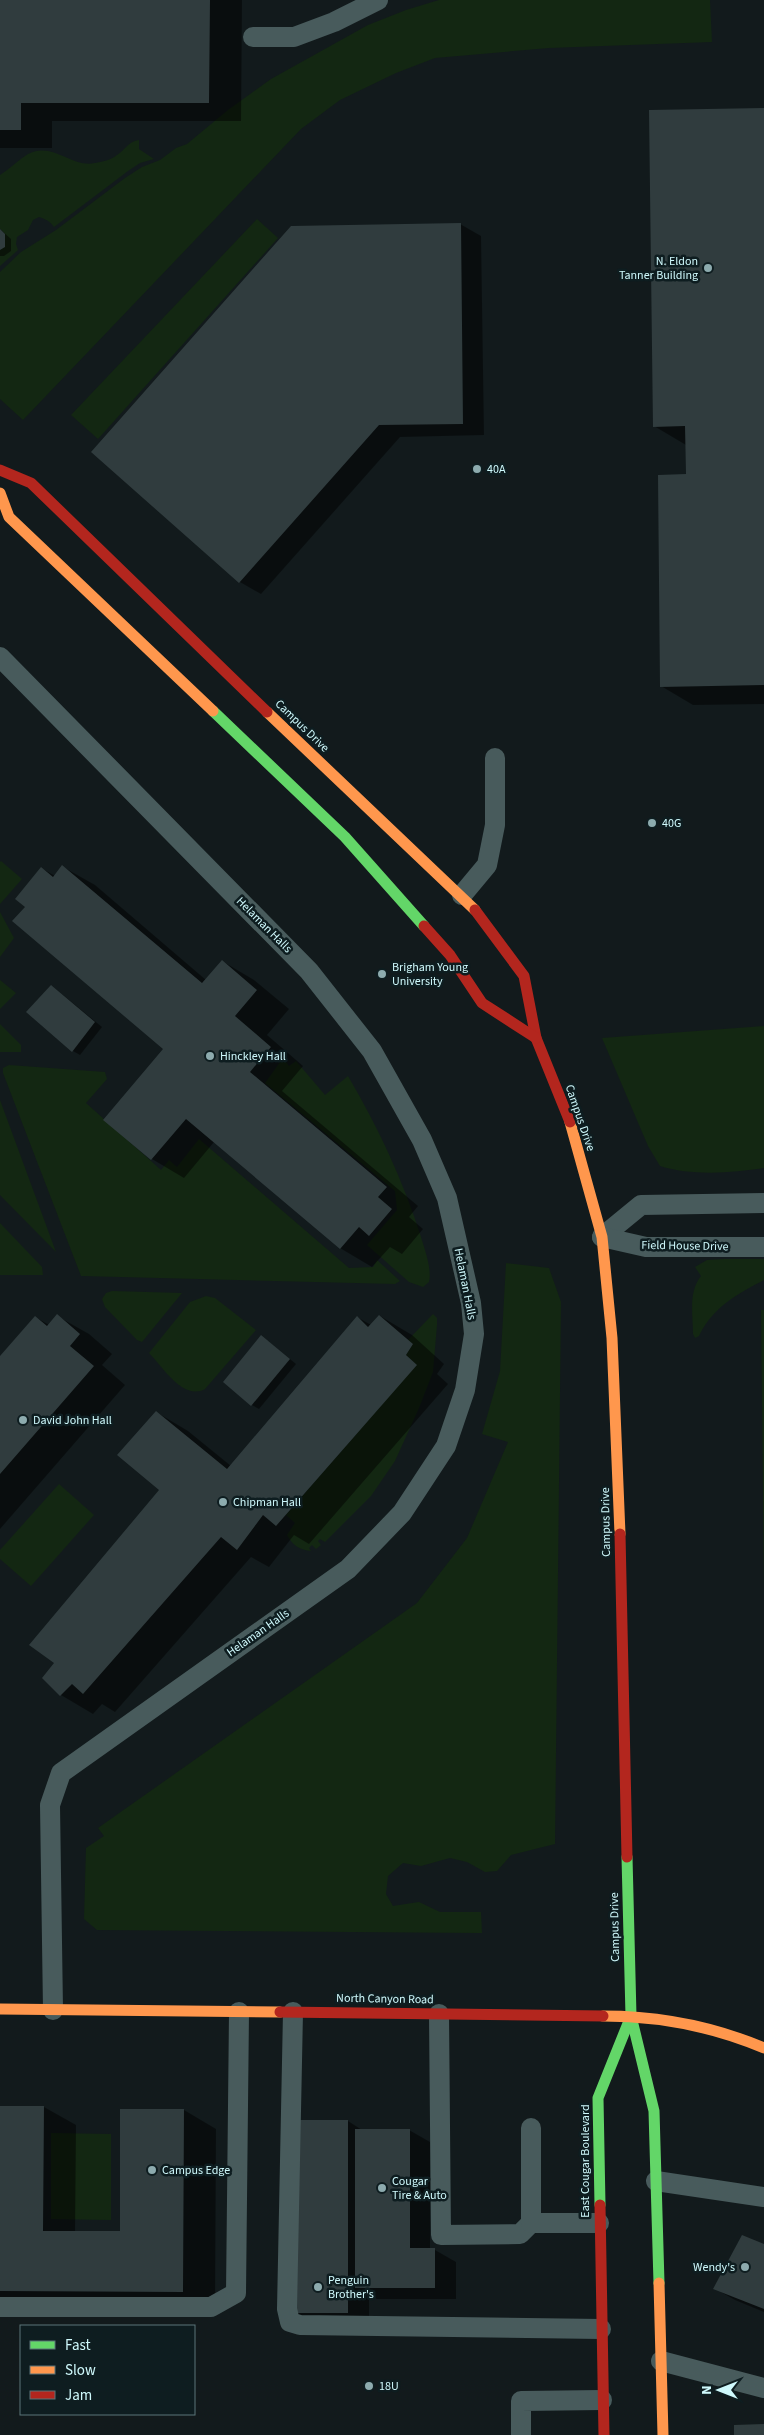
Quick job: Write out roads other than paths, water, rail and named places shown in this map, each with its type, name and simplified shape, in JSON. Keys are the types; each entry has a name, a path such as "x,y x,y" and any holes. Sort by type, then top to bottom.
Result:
{"main road":[{"name":"Campus Drive","path":"0,470 30,483 274,718 462,895 524,976 536,1038 573,1130 602,1237 612,1338 618,1453 631,2016"},
{"path":"0,492 9,517 345,837 450,955 482,1003 536,1038"},
{"name":"North Canyon Road","path":"0,2009 631,2016 678,2020 746,2040 764,2048"},
{"path":"631,2016 654,2111 663,2435"},
{"name":"East Cougar Boulevard","path":"604,2435 598,2098 631,2016"}],"lane":[{"path":"253,37 294,37 334,22 378,0"},
{"name":"Helaman Halls","path":"0,657 310,971 372,1051 422,1140 447,1198 472,1303 474,1334 465,1390 446,1446 395,1520 348,1570 61,1772 50,1805 53,2010"},
{"path":"462,895 486,864 495,826 495,758"},
{"path":"602,1237 641,1205 764,1203"},
{"name":"Field House Drive","path":"602,1237 646,1247 764,1247"},
{"path":"0,2307 210,2307 236,2293 240,2012"},
{"path":"293,2012 290,2121 290,2322 300,2325 601,2329"},
{"path":"438,2014 441,2235 520,2234 531,2223 530,2128"},
{"path":"656,2181 764,2197"},
{"path":"531,2223 599,2224"},
{"path":"661,2361 764,2388"},
{"path":"521,2435 521,2401 602,2400"}],"place":[{"name":"N. Eldon Tanner Building","path":"708,268"},
{"name":"40A","path":"477,469"},
{"name":"40G","path":"652,823"},
{"name":"Brigham Young University","path":"382,974"},
{"name":"Hinckley Hall","path":"210,1056"},
{"name":"David John Hall","path":"23,1420"},
{"name":"Chipman Hall","path":"223,1502"},
{"name":"Campus Edge","path":"152,2170"},
{"name":"Cougar Tire & Auto","path":"382,2188"},
{"name":"Wendy's","path":"745,2267"},
{"name":"Penguin Brother's","path":"318,2287"},
{"name":"18U","path":"369,2386"}]}
